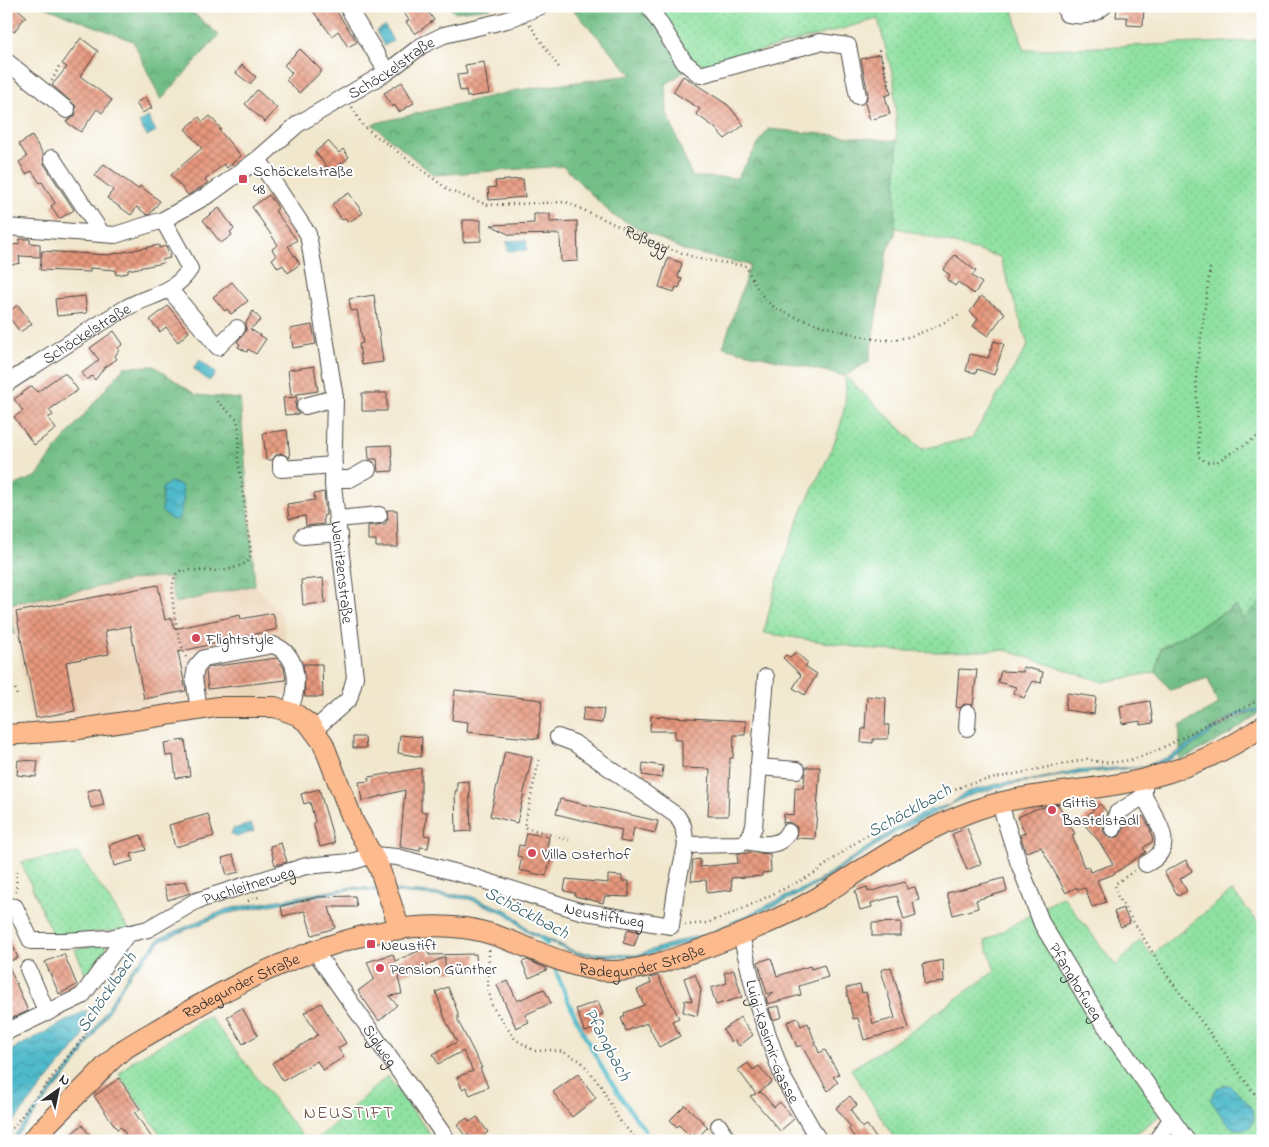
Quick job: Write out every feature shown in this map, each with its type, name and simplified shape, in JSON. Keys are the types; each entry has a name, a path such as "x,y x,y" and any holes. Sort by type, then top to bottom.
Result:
{"main road":[{"path":"6,735 74,730 199,710 258,706 290,711 314,730 323,743 354,823 373,855 388,890 400,930"},
{"name":"Radegunder Straße","path":"38,1138 121,1051 194,1008 274,967 314,950 368,935 400,930 453,926 490,934 590,971 607,972 657,964 741,935 813,900 922,834 977,810 1000,804 1144,788 1211,758 1240,742 1263,726"}],"street":[{"path":"346,6 387,72"},
{"name":"Schöckelstraße","path":"6,227 115,235 163,220 210,194 258,159 298,124 387,72 421,46 499,14 522,14 541,6"},
{"path":"650,6 684,62 700,75 820,42 848,46 858,96"},
{"path":"1064,6 1068,14 1090,16 1104,6"},
{"path":"6,61 67,110"},
{"path":"52,158 102,234"},
{"path":"258,159 308,234 334,398 305,406"},
{"name":"Schöckelstraße","path":"6,384 128,306 170,290 182,282 190,269 163,220"},
{"path":"170,290 218,347 237,328"},
{"name":"Weinitzenstraße","path":"314,730 350,699 355,677 333,472 334,398"},
{"path":"281,462 282,469 333,472 350,479 368,468"},
{"path":"304,536 379,515"},
{"path":"199,710 195,673 196,667 204,658 274,645 290,656 296,672 297,695 290,711"},
{"path":"747,841 754,827 766,677"},
{"name":"Neustiftweg","path":"373,855 397,856 464,874 580,910 671,926 676,890 686,846 683,826 677,816 574,743 558,737"},
{"path":"758,767 797,770"},
{"path":"1113,829 1117,814 1144,788 1164,836 1164,849 1157,859 1146,864"},
{"name":"Pfanghofweg","path":"1000,804 1018,861 1042,924 1092,1007 1188,1141"},
{"path":"686,846 740,844 747,841 760,844 774,844 785,838 788,832"},
{"name":"Puchleitnerweg","path":"10,907 31,941 110,938 148,929 196,901 306,866 351,862 373,855"},
{"path":"6,1032 82,996 128,933"},
{"name":"Luigi-Kasimir-Gasse","path":"741,935 758,1006 783,1078 819,1141"},
{"name":"Siglweg","path":"314,950 448,1141"},
{"path":"28,969 47,1013"},
{"path":"1156,1141 1172,1118"},
{"path":"719,1126 728,1141"}],"path":[{"path":"522,14 560,69"},
{"path":"880,50 891,88"},
{"name":"Roßegg","path":"346,97 363,126 450,191 488,205 566,202 665,247 699,259 746,266 759,292 774,308 796,317 883,340 911,336 959,315"},
{"path":"1210,268 1196,376 1199,457 1206,462 1218,461 1263,433"},
{"path":"195,673 184,654 172,600 171,586 174,576 180,571 214,573 234,568 248,562 251,553 238,458 238,425 230,412 215,400"},
{"path":"6,687 15,688 17,696"},
{"path":"539,760 524,827 569,840"},
{"path":"1146,864 1120,878 1115,884 1118,896 1166,974 1263,1105"},
{"path":"10,907 17,871"},
{"path":"246,902 264,895"},
{"path":"490,934 488,987 492,1006 515,1039 535,1051 552,1050 564,1052 582,1061 601,1086 619,1120 638,1141"},
{"path":"6,1136 86,1034 104,989"}],"shaded area":[{"path":"144,578 169,578 175,603 255,585 283,617 294,690 279,696 32,725 10,604"}],"green space":[{"path":"42,6 185,6 219,35 161,100 133,41"},
{"path":"448,6 489,6 491,8 454,12"},
{"path":"570,6 656,6 696,64 666,84 667,113 692,177 737,178 768,129 897,141 895,235 887,250 869,361 845,376 723,347 750,265 685,251 612,215 563,166 434,175 372,124 518,90 632,75"},
{"path":"656,6 1012,6 1024,50 1251,41 1263,37 1263,599 1242,620 1235,606 1161,648 1156,672 1103,682 1005,650 941,652 876,650 764,633 791,539 839,428 846,394 845,376 922,449 972,438 1028,345 1000,257 894,227 897,141 894,80 878,19 705,66 696,64"},
{"path":"154,366 196,395 240,399 255,585 175,603 169,578 144,578 10,604 15,634 6,634 6,489 37,476 59,445 124,367"},
{"path":"1263,599 1263,708 1241,712 1222,722 1180,751 1180,726 1218,705 1208,678 1170,690 1156,672 1161,648 1236,606 1243,619"},
{"path":"1263,710 1230,734 1179,761 1180,754 1219,728 1250,713"},
{"path":"78,853 129,929 53,936 21,862"},
{"path":"1232,891 1263,928 1263,1141 1185,1141 1166,1111 1126,1141 896,1141 851,1069 907,1034 995,971 985,941 1063,896 1116,966 1140,940 1152,955"},
{"path":"105,943 107,950 88,980 75,949"},
{"path":"209,1016 306,1141 165,1141 119,1074 131,1062"},
{"path":"387,1076 435,1141 315,1141"}],"water":[{"path":"385,26 393,41 384,46 376,31"},
{"path":"148,117 156,131 147,136 139,123"},
{"path":"526,240 527,250 508,251 507,241"},
{"path":"200,360 216,373 209,381 193,368"},
{"path":"170,482 181,485 182,489 183,502 178,520 172,520 162,512 162,488"},
{"path":"1263,708 1263,710 1241,715 1222,724 1209,735 1170,760 1151,766 1060,776 1003,786 968,796 896,832 804,892 705,938 637,958 576,954 527,932 507,914 469,899 352,889 225,914 162,940 131,973 79,1060 13,1141 10,1141 77,1058 129,972 160,938 227,909 352,887 470,896 509,911 529,930 576,952 636,955 688,938 705,935 816,882 896,828 929,810 949,805 967,792 1002,783 1033,780 1074,771 1144,766 1169,757 1241,712"},
{"path":"251,824 254,831 237,837 231,834 233,829"},
{"path":"87,1010 82,1038 6,1131 6,1053"},
{"path":"1228,1084 1252,1109 1254,1119 1247,1129 1234,1129 1224,1120 1210,1099 1217,1088"}],"building":[{"path":"9,6 14,6 26,16 14,32 6,25 6,10"},
{"path":"309,6 333,6 357,42 348,47 338,31 332,36"},
{"path":"399,6 424,6 434,20 415,34 406,22 409,20"},
{"path":"1117,6 1144,6 1143,26 1127,25 1127,17 1116,17"},
{"path":"81,38 98,51 80,76 112,100 102,113 97,109 81,132 66,122 75,116 76,106 52,85 67,67 62,64"},
{"path":"300,49 322,71 299,93 286,80 292,73 284,65"},
{"path":"880,54 891,94 885,96 890,114 870,120 865,103 868,94 861,59"},
{"path":"484,62 489,94 467,97 466,90 460,91 457,75 467,74 465,65"},
{"path":"242,65 256,77 250,84 236,73"},
{"path":"683,76 728,105 744,125 725,139 714,127 696,114 700,109 673,92"},
{"path":"402,82 414,103 399,112 395,105 392,107 384,93"},
{"path":"257,90 277,108 265,122 245,104"},
{"path":"146,97 152,108 142,113 136,103"},
{"path":"210,116 241,156 227,168 224,164 205,180 208,183 188,195 171,175 202,148 185,129 199,117 203,122"},
{"path":"32,136 43,154 44,164 74,210 59,219 51,206 55,203 42,182 40,183 32,171 26,174 19,162 27,157 19,144"},
{"path":"328,141 339,153 343,149 349,157 331,172 315,152"},
{"path":"104,164 138,189 140,186 160,201 150,214 147,215 137,207 131,215 107,198 113,190 95,176"},
{"path":"523,179 525,197 489,200 488,188 496,187 495,181"},
{"path":"349,193 363,213 349,222 345,218 342,220 332,204"},
{"path":"269,195 278,208 275,211 297,240 288,246 300,264 288,273 283,265 278,268 272,259 276,256 272,249 278,245 252,207"},
{"path":"219,208 234,229 230,232 232,235 221,243 203,220"},
{"path":"534,214 550,214 550,222 577,221 578,261 561,262 560,234 510,235 491,225 534,223"},
{"path":"463,220 481,220 481,241 463,242"},
{"path":"20,239 30,239 30,243 40,244 40,257 19,256 20,263 6,266 6,246 19,244"},
{"path":"159,245 159,248 166,246 170,258 162,260 163,263 128,270 128,273 116,275 115,270 90,268 90,272 40,270 42,251 108,255"},
{"path":"955,255 976,271 972,276 982,283 974,294 958,282 955,286 947,280 950,275 943,270"},
{"path":"668,258 682,263 678,278 682,279 679,288 676,287 674,292 659,287"},
{"path":"232,282 248,301 231,314 227,309 225,311 213,297"},
{"path":"374,295 383,362 362,365 359,344 363,343 357,310 351,311 349,299"},
{"path":"85,296 87,313 57,316 55,299"},
{"path":"981,296 1005,313 988,336 973,326 978,319 970,312"},
{"path":"18,305 32,324 20,332 6,313"},
{"path":"168,306 189,332 178,342 166,327 160,332 150,320"},
{"path":"253,311 261,320 250,329 266,339 256,354 248,349 247,352 238,347 240,344 237,342 246,331 246,323"},
{"path":"312,325 316,344 293,348 290,329"},
{"path":"114,331 123,344 118,348 119,350 115,356 117,359 104,368 95,380 92,376 87,380 82,373 99,360 90,348"},
{"path":"994,341 1004,344 994,375 977,369 976,373 966,371 970,354 988,358"},
{"path":"314,366 318,391 291,395 288,370"},
{"path":"62,374 66,374 78,390 49,410 53,415 48,418 56,429 34,445 14,417 23,411 14,399 32,386 37,392"},
{"path":"362,393 387,393 387,411 362,411"},
{"path":"297,397 295,408 299,414 285,415 283,398"},
{"path":"287,430 290,458 281,453 272,460 266,460 263,433"},
{"path":"391,445 393,471 378,472 377,459 369,459 368,446"},
{"path":"324,492 326,515 323,516 324,524 306,526 305,516 289,519 287,504 315,500 314,494"},
{"path":"387,510 397,510 398,547 376,547 376,540 368,540 368,526 385,524 388,519"},
{"path":"323,578 325,603 303,605 301,580"},
{"path":"158,585 165,620 172,618 174,629 240,615 241,619 273,613 277,629 178,652 186,691 144,699 130,626 105,631 109,654 66,662 75,711 36,718 16,612"},
{"path":"796,652 808,663 805,666 817,674 805,695 793,688 801,675 783,658 786,655 790,657"},
{"path":"277,658 284,668 286,680 208,689 206,671 209,667"},
{"path":"303,664 322,664 323,697 305,697"},
{"path":"1023,667 1043,672 1041,683 1033,681 1024,698 1013,693 1016,687 998,682 1001,671 1023,672"},
{"path":"959,669 977,670 973,705 964,704 960,708 956,707"},
{"path":"455,690 542,700 538,739 467,732 468,722 452,720"},
{"path":"1067,693 1096,697 1094,714 1065,710"},
{"path":"867,696 886,698 885,725 889,725 888,739 873,739 873,743 861,742 862,729 865,729"},
{"path":"1150,701 1153,723 1140,725 1140,721 1122,724 1120,706"},
{"path":"584,707 604,709 602,723 582,721"},
{"path":"651,716 746,721 745,735 734,735 733,758 730,758 728,816 708,816 710,769 682,768 682,740 675,740 675,731 650,731"},
{"path":"400,735 422,737 421,757 398,753"},
{"path":"353,737 365,737 366,748 353,748"},
{"path":"185,740 190,776 176,778 173,755 166,756 164,743"},
{"path":"505,751 532,757 517,823 490,816"},
{"path":"18,760 38,761 36,777 17,775"},
{"path":"643,763 663,766 662,778 642,775"},
{"path":"806,767 820,767 815,839 796,838 797,827 789,822 783,823 784,814 794,815 795,787 803,788"},
{"path":"421,768 421,812 427,812 424,835 430,836 428,848 420,847 420,851 400,847 405,790 362,801 359,782 369,781 369,777"},
{"path":"469,781 471,831 456,832 455,791 457,791 457,782"},
{"path":"100,788 104,805 91,808 87,791"},
{"path":"319,789 335,843 320,847 313,823 315,822 310,802 304,804 301,794"},
{"path":"560,799 658,821 655,833 634,828 631,843 620,841 622,830 556,814"},
{"path":"1058,804 1075,834 1072,835 1084,867 1088,866 1090,872 1113,864 1098,840 1081,821 1100,804 1107,812 1103,831 1110,839 1120,836 1124,828 1143,816 1150,828 1153,841 1143,848 1146,852 1112,875 1097,880 1106,902 1092,907 1085,888 1078,890 1077,887 1066,893 1041,847 1026,852 1020,835 1025,833 1018,817 1036,809"},
{"path":"208,814 214,836 175,847 169,825"},
{"path":"967,828 981,864 967,870 952,834"},
{"name":"Villa Osterhof","path":"527,833 549,837 545,857 551,858 546,876 519,870 522,857 517,856 519,845 524,846"},
{"path":"141,835 146,850 131,854 133,861 114,866 109,845"},
{"path":"281,843 287,862 275,865 270,846"},
{"path":"748,852 770,854 771,872 762,873 762,876 731,878 732,890 707,893 706,880 691,881 693,860 700,859 700,867 738,863 737,854"},
{"path":"233,855 239,872 227,875 222,858"},
{"path":"1186,860 1192,871 1180,879 1187,891 1178,896 1164,872"},
{"path":"608,875 622,876 622,881 629,881 629,897 605,896 603,903 575,896 575,893 564,891 566,879 608,883"},
{"path":"1004,878 1007,891 976,900 978,908 953,915 947,893"},
{"path":"186,881 190,893 168,900 164,886"},
{"path":"905,882 907,889 915,887 919,900 913,902 916,916 904,920 897,896 871,903 872,907 860,910 855,891 867,887 868,892"},
{"path":"355,896 357,907 329,907 335,928 312,935 305,911 283,916 281,906 318,897"},
{"path":"1123,908 1130,923 1121,927 1114,912"},
{"path":"901,922 901,936 872,936 872,923"},
{"path":"6,929 18,958 7,962 28,1011 6,1021"},
{"path":"628,929 639,932 634,946 623,943"},
{"path":"428,947 429,955 476,954 477,972 445,972 445,957 398,977 402,994 389,996 397,1005 379,1021 358,991 374,979 367,962 393,954 395,961"},
{"path":"64,954 77,985 59,994 45,962"},
{"path":"771,958 777,976 810,966 811,969 824,965 828,977 799,986 801,995 768,1004 766,998 774,992 767,994 758,962"},
{"path":"527,960 547,970 529,978 522,962"},
{"path":"943,960 944,982 924,984 923,964"},
{"path":"891,967 909,1028 864,1040 858,1018 853,1019 846,988 860,985 862,993 866,992 873,1024 895,1018 881,970"},
{"path":"734,970 742,997 716,1005 711,988 727,983 724,973"},
{"path":"695,974 701,990 697,1016 683,1012 685,1000 692,1001 684,978"},
{"path":"658,976 679,1018 672,1021 680,1036 659,1047 647,1023 626,1031 621,1018 625,1016 624,1013 644,1005 637,990 651,983 649,978"},
{"path":"508,981 517,1001 544,989 551,1003 525,1015 529,1022 516,1028 497,985"},
{"path":"448,987 458,1013 458,1021 482,1068 480,1068 488,1087 470,1095 466,1087 462,1089 457,1077 473,1071 463,1051 438,1064 433,1054 457,1042 446,1021 436,992"},
{"path":"598,1001 603,1014 591,1019 594,1029 585,1032 576,1009"},
{"path":"321,1003 346,1043 338,1048 344,1057 323,1070 317,1061 283,1081 272,1063 318,1035 304,1013"},
{"path":"779,1006 782,1017 773,1020 769,1008"},
{"path":"242,1008 258,1035 243,1044 227,1017"},
{"path":"740,1017 753,1035 739,1046 734,1039 731,1042 723,1030"},
{"path":"798,1018 801,1026 808,1023 819,1053 825,1050 839,1074 833,1077 838,1082 828,1091 801,1045 797,1047 787,1022"},
{"path":"748,1063 753,1070 759,1066 772,1082 758,1093 761,1092 774,1107 780,1102 794,1119 780,1131 750,1096 756,1094 738,1070"},
{"path":"578,1074 596,1098 572,1117 553,1092"},
{"path":"119,1078 140,1109 135,1113 154,1141 130,1141 121,1127 117,1129 94,1096"},
{"path":"850,1096 857,1105 851,1110 862,1128 867,1125 878,1141 857,1141 848,1128 851,1127 836,1108"},
{"path":"685,1105 708,1127 698,1137 695,1134 692,1138 679,1125 677,1127 670,1120"},
{"path":"477,1117 488,1132 477,1141 473,1141 468,1134 465,1136 457,1125 467,1118 470,1122"},
{"path":"82,1125 95,1141 62,1141"}],"waterway":[{"name":"Pfangbach","path":"541,938 547,944"},
{"name":"Pfangbach","path":"554,966 582,1031 618,1093 646,1131"}],"place":[{"name":"Schöckelstraße 48","path":"243,179"},
{"name":"Flightstyle","path":"196,638"},
{"name":"Gittis Bastelstadl","path":"1052,810"},
{"name":"Villa Osterhof","path":"532,853"},
{"name":"Neustift","path":"371,944"},
{"name":"Pension Günther","path":"380,968"}],"district":[{"name":"NEUSTIFT","path":"349,1112"}],"water label":[{"name":"Schöcklbach","path":"909,810"},
{"name":"Schöcklbach","path":"527,912"},
{"name":"Schöcklbach","path":"106,992"}]}
